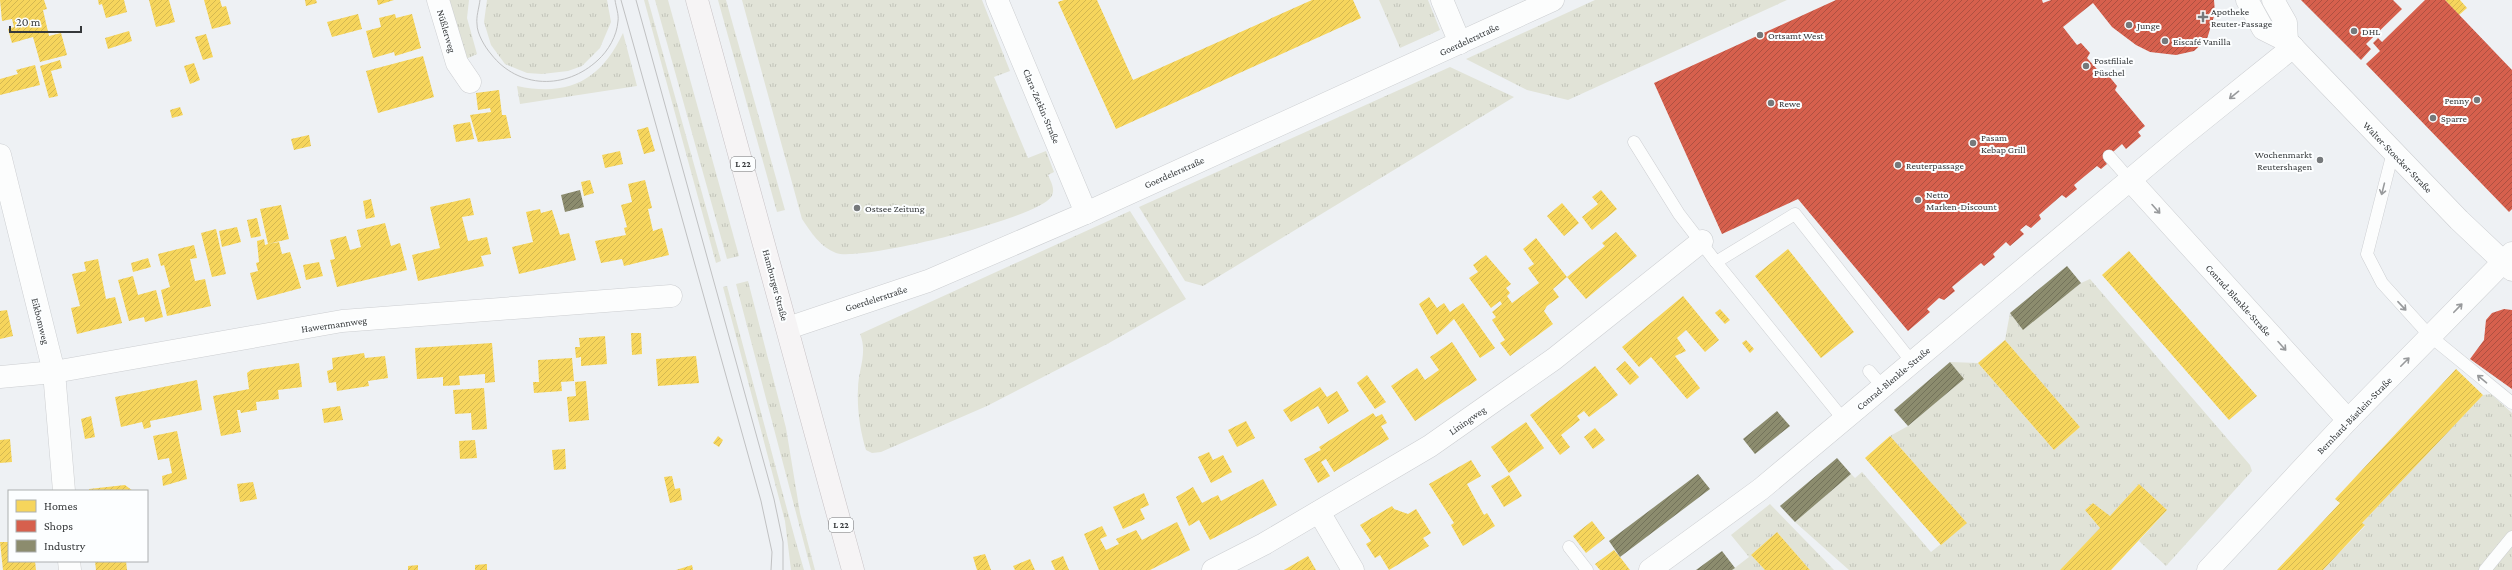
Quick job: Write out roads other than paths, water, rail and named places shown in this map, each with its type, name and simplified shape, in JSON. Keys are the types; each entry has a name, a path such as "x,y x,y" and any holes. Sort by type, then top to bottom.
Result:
{"main road":[{"name":"Hamburger Straße","path":"697,0 853,570"}],"street":[{"name":"Nüßlerweg","path":"438,0 457,63 470,82"},
{"name":"Clara-Zetkin-Straße","path":"997,0 1086,213"},
{"path":"1442,0 1460,43"},
{"name":"Goerdelerstraße","path":"788,328 928,281 1086,213 1553,0"},
{"name":"Walter-Stoecker-Straße","path":"2247,0 2263,30 2290,44 2393,152 2509,261"},
{"path":"2273,0 2286,23 2290,44"},
{"name":"Conrad-Blenkle-Straße","path":"1650,570 1761,489 1844,419 1876,379 1912,362 2290,44"},
{"name":"Eikbomweg","path":"0,155 54,372 64,490"},
{"name":"Conrad-Blenkle-Straße","path":"2130,180 2348,420"},
{"name":"Liningweg","path":"1213,570 1319,512 1430,446 1554,359 1702,242"},
{"name":"Bernhard-Bästlein-Straße","path":"2208,570 2348,420 2430,336 2509,261"},
{"name":"Hawermannweg","path":"0,377 54,372 342,321 671,296"},
{"path":"1319,512 1353,570"}],"lane":[{"path":"1634,142 1679,214 1716,262 1844,419"},
{"path":"2393,152 2367,254 2382,283 2430,336 2512,404"},
{"path":"2109,156 2130,180"},
{"path":"1716,262 1794,214 1912,362"},
{"path":"2485,570 2512,537"},
{"path":"1569,547 1587,570"}],"tram line":[{"path":"480,0 477,28 489,51 502,66 515,74 528,79 543,81 557,81 572,77 585,70 602,56 611,43 616,32 618,16 615,0"},
{"path":"621,0 761,501 772,552 771,570"},
{"path":"636,0 774,499 783,542 783,570"}],"place":[{"name":"Apotheke Reuter-Passage","path":"2203,17"},
{"name":"Junge","path":"2129,25"},
{"name":"DHL","path":"2354,31"},
{"name":"Ortsamt West","path":"1760,35"},
{"name":"Eiscafé Vanilla","path":"2165,41"},
{"name":"Postfiliale Püschel","path":"2086,66"},
{"name":"Penny","path":"2477,100"},
{"name":"Rewe","path":"1771,103"},
{"name":"Sparre","path":"2433,118"},
{"name":"Pasam Kebap Grill","path":"1973,143"},
{"name":"Wochenmarkt Reutershagen","path":"2320,160"},
{"name":"Reuterpassage","path":"1898,165"},
{"name":"Netto Marken-Discount","path":"1918,200"},
{"name":"Ostsee Zeitung","path":"857,208"}]}
